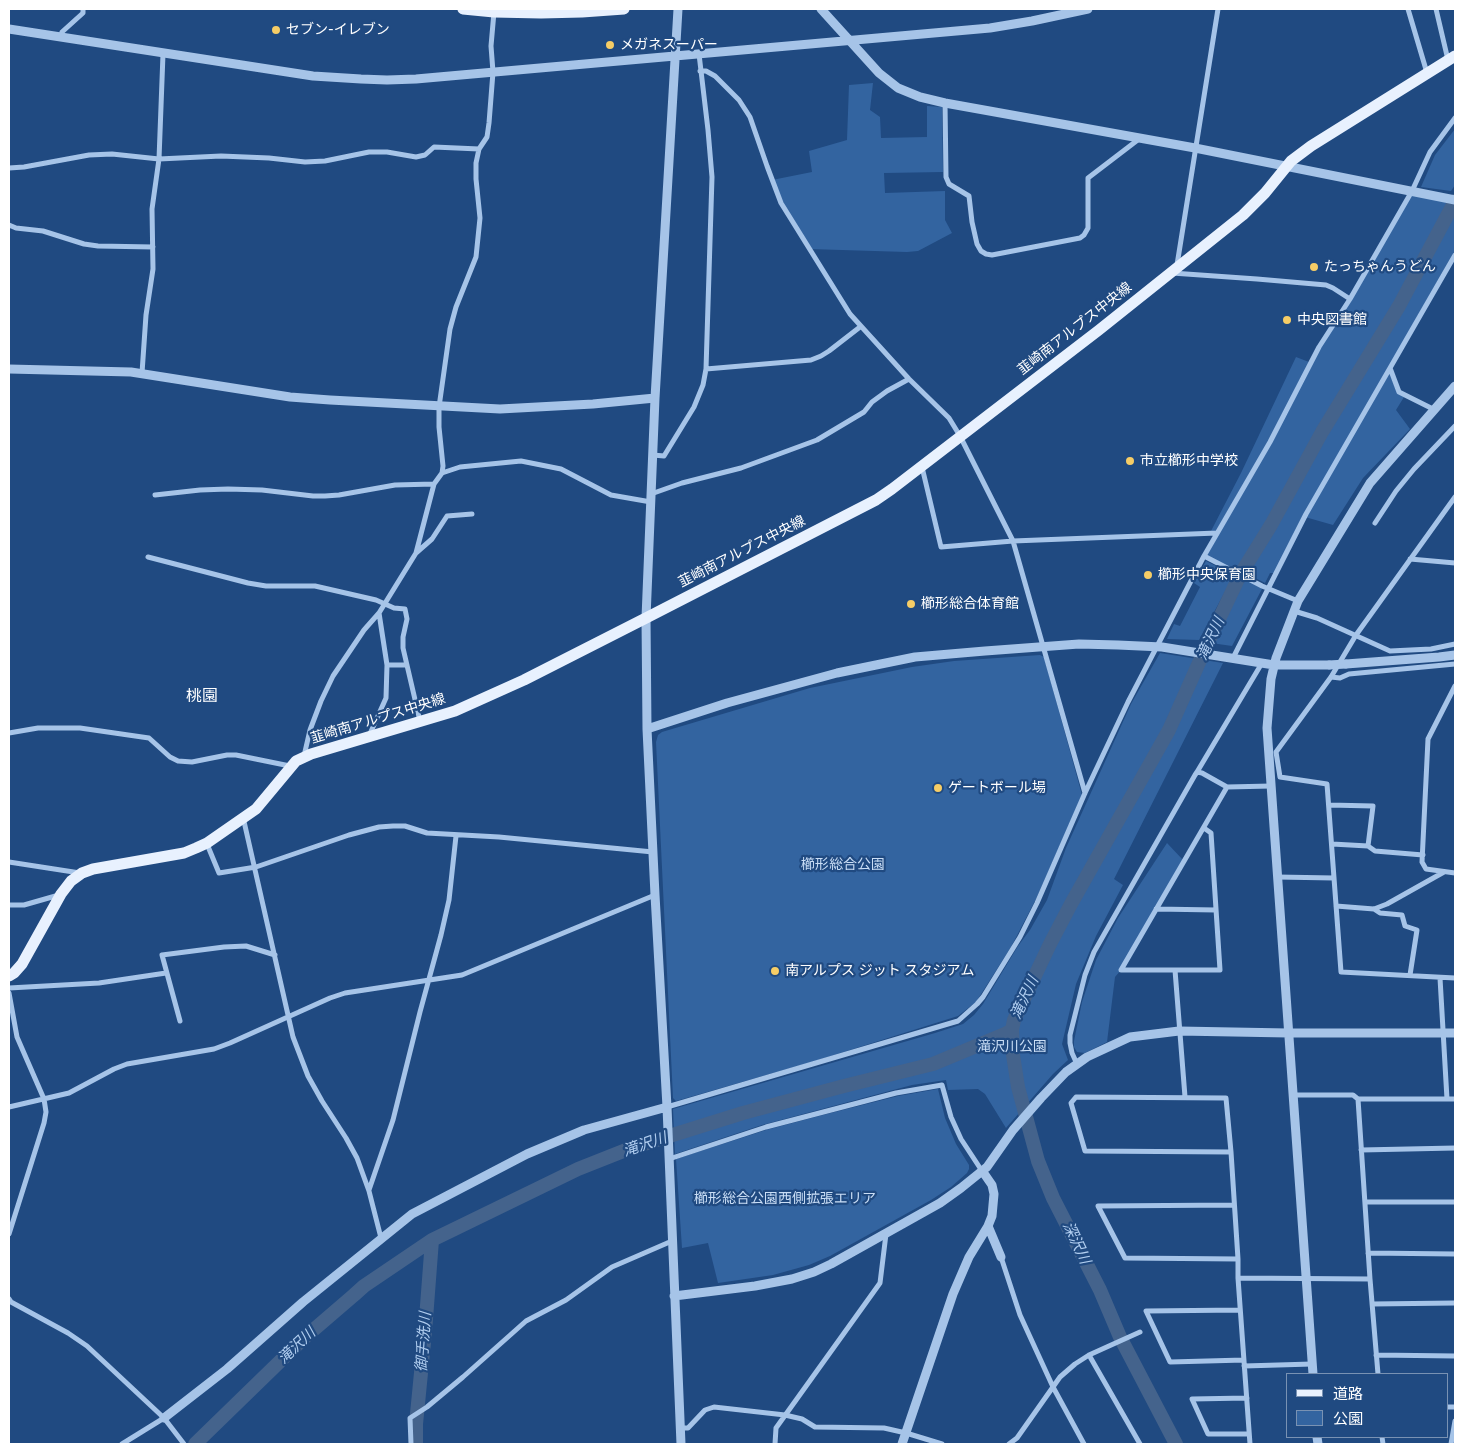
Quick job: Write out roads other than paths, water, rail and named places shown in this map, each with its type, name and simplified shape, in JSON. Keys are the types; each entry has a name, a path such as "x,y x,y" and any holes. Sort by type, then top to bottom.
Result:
{"main road":[{"path":"463,9 573,12 624,9"},
{"name":"韮崎南アルプス中央線","path":"9,976 22,964 61,894 71,881 82,873 93,869 184,853 206,843 256,809 296,761 311,754 463,708 524,680 876,500 1243,215 1265,193 1291,161 1311,146 1452,58"}],"street":[{"path":"61,37 62,32 83,13 83,9"},
{"path":"678,9 655,398 646,618 647,729 667,1109 681,1444"},
{"path":"821,9 879,73 898,88 920,97 1195,148 1455,200"},
{"path":"9,29 313,76 361,79 416,79 990,28 1088,9"},
{"path":"1218,9 1173,271 1326,285 1350,299"},
{"path":"1408,9 1427,73"},
{"path":"1436,9 1452,58"},
{"path":"304,757 310,730 333,676 364,630 379,613 416,553 434,484 442,473 439,407 450,329 456,307 476,257 480,218 476,164 479,149 487,137 489,123 493,72 491,46 494,10"},
{"path":"142,373 146,315 153,269 152,209 159,159 164,54"},
{"path":"653,455 664,456 694,407 706,370 712,177 698,54"},
{"path":"700,71 706,71 715,76 739,100 750,117 781,203 850,314 909,379 949,418 960,436 1013,541 1085,793"},
{"path":"945,103 946,177 949,184 969,196 977,244 981,251 986,254 992,255 1080,238 1084,235 1088,228 1088,178 1139,138"},
{"path":"122,1444 164,1418 227,1369 303,1302 412,1214 527,1154 584,1130 667,1109 958,1021 977,1004 1020,937 1128,702 1160,646 1204,556 1270,442 1319,347 1350,299 1412,191 1430,152 1455,118"},
{"path":"9,168 89,155 112,154 159,159 221,156 304,162 325,161 369,152 388,152 416,157 424,155 434,147 479,149"},
{"path":"9,225 16,228 43,231 84,244 153,247"},
{"path":"1230,657 1269,588 1306,514 1455,255"},
{"path":"706,370 811,360 829,351 860,327"},
{"path":"1390,368 1399,392 1435,410"},
{"path":"9,369 142,373 290,397 500,410 655,398"},
{"path":"442,473 460,467 522,461 561,469 611,495 651,498 682,482 740,468 817,440 864,412 872,402 886,391 909,379"},
{"path":"1313,1373 1267,728 1271,679 1274,665 1298,601 1370,483 1455,386"},
{"path":"1375,522 1414,469 1455,426"},
{"path":"922,466 941,547 1013,541 1217,533"},
{"path":"155,495 200,490 262,490 325,496 395,484 434,484"},
{"path":"1455,497 1356,635 1330,677 1276,752 1280,777 1327,784 1341,972 1410,974 1455,978"},
{"path":"416,553 432,539 447,516 472,514"},
{"path":"1204,556 1262,586 1298,601"},
{"path":"148,557 248,583 266,586 315,586 376,600 394,608 405,609 407,619 403,637 403,648 420,722"},
{"path":"1410,559 1455,563"},
{"path":"1294,611 1317,618 1390,651 1455,644"},
{"path":"369,736 386,698 388,665 379,613"},
{"path":"647,729 727,704 846,672 915,657 1079,644 1160,646 1274,665 1329,665 1455,655"},
{"path":"1077,1064 1072,1052 1070,1035 1085,975 1094,952 1194,775 1198,772 1262,663"},
{"path":"1330,677 1340,678 1349,674 1455,664"},
{"path":"388,665 407,666"},
{"path":"1455,686 1428,739 1422,862 1426,869 1455,873"},
{"path":"9,733 38,728 80,728 149,738 170,757 178,761 192,762 227,755 290,766"},
{"path":"1198,772 1227,787 1271,786"},
{"path":"1204,828 1211,833 1220,970 1121,970 1227,787"},
{"path":"1329,805 1372,806 1368,846"},
{"path":"243,817 256,867 288,1018 294,1037 308,1076 357,1158 369,1191 381,1238"},
{"path":"206,843 219,873 256,867 349,835 379,827 405,826 427,833 499,837 653,852"},
{"path":"369,1191 393,1120 442,934 449,900 456,836"},
{"path":"1332,844 1368,846 1375,850 1423,855"},
{"path":"9,862 82,873"},
{"path":"1336,906 1374,909 1387,904 1444,872"},
{"path":"1277,877 1334,878"},
{"path":"9,906 24,905 61,894"},
{"path":"9,1107 69,1093 114,1069 128,1064 214,1048 230,1043 345,993 462,975 655,895"},
{"path":"1156,909 1216,910"},
{"path":"1374,909 1380,913 1402,915 1405,926 1417,930 1410,974"},
{"path":"180,1021 162,955 246,946 275,955"},
{"path":"1176,970 1185,1097"},
{"path":"9,988 99,983 166,973"},
{"path":"1440,978 1447,1099"},
{"path":"9,993 17,1037 44,1099 46,1112 9,1234"},
{"path":"674,1296 755,1286 792,1279 831,1264 886,1233 940,1202 983,1172 1009,1135 1066,1072 1088,1056 1130,1037 1180,1031 1455,1033"},
{"path":"669,1157 798,1118 896,1093 942,1085 951,1117 961,1139 992,1186 994,1204 988,1226 970,1257 953,1294 902,1444"},
{"path":"1292,1095 1353,1095 1358,1099 1455,1099"},
{"path":"1231,1152 1085,1151 1071,1103 1076,1097 1226,1098 1231,1152 1250,1444"},
{"path":"1358,1099 1378,1373"},
{"path":"1361,1150 1455,1148"},
{"path":"1365,1202 1455,1202"},
{"path":"1234,1205 1098,1206 1124,1258 1238,1259"},
{"path":"988,1226 1020,1315 1053,1387 1084,1444"},
{"path":"775,1444 776,1428 880,1283 886,1233"},
{"path":"411,1444 410,1418 427,1407 526,1321 566,1300 612,1267 672,1241"},
{"path":"1368,1253 1455,1254"},
{"path":"1238,1278 1370,1279"},
{"path":"9,1299 11,1302 68,1333 87,1346 164,1418 184,1444"},
{"path":"1372,1304 1455,1303"},
{"path":"1240,1310 1146,1310 1170,1362 1312,1364"},
{"path":"1009,1444 1017,1438 1060,1377 1075,1364 1089,1355 1140,1332"},
{"path":"1089,1355 1140,1444"},
{"path":"1376,1355 1455,1356"},
{"path":"1247,1398 1192,1399 1208,1434 1249,1434"},
{"path":"680,1428 688,1428 705,1410 714,1407 785,1415 802,1419 815,1427 884,1428 942,1444"},
{"path":"1451,1444 1455,1421"}],"waterway":[{"name":"滝沢川","path":"1176,1444 1120,1337 1100,1290 1053,1198 1038,1161 1018,1087 1013,1055 1012,1030 1014,1020 1071,904 1169,730 1240,575 1271,525 1322,432 1399,306 1455,201"},
{"name":"滝沢川","path":"195,1444 304,1338 364,1286 432,1240 578,1169 631,1148 743,1113 933,1064 1012,1030"},
{"name":"御手洗川","path":"416,1444 416,1424 432,1240"}],"place":[{"name":"セブン-イレブン","path":"276,30"},
{"name":"メガネスーパー","path":"610,45"},
{"name":"たっちゃんうどん","path":"1314,267"},
{"name":"中央図書館","path":"1287,320"},
{"name":"市立櫛形中学校","path":"1130,461"},
{"name":"櫛形中央保育園","path":"1148,575"},
{"name":"櫛形総合体育館","path":"911,604"},
{"name":"ゲートボール場","path":"938,788"},
{"name":"南アルプス ジット スタジアム","path":"775,971"}],"district":[{"name":"桃園","path":"202,697"}],"park label":[{"name":"櫛形総合公園","path":"843,865"},
{"name":"滝沢川公園","path":"1012,1047"},
{"name":"櫛形総合公園西側拡張エリア","path":"785,1199"}],"water label":[{"name":"深沢川","path":"1076,1243"}]}
